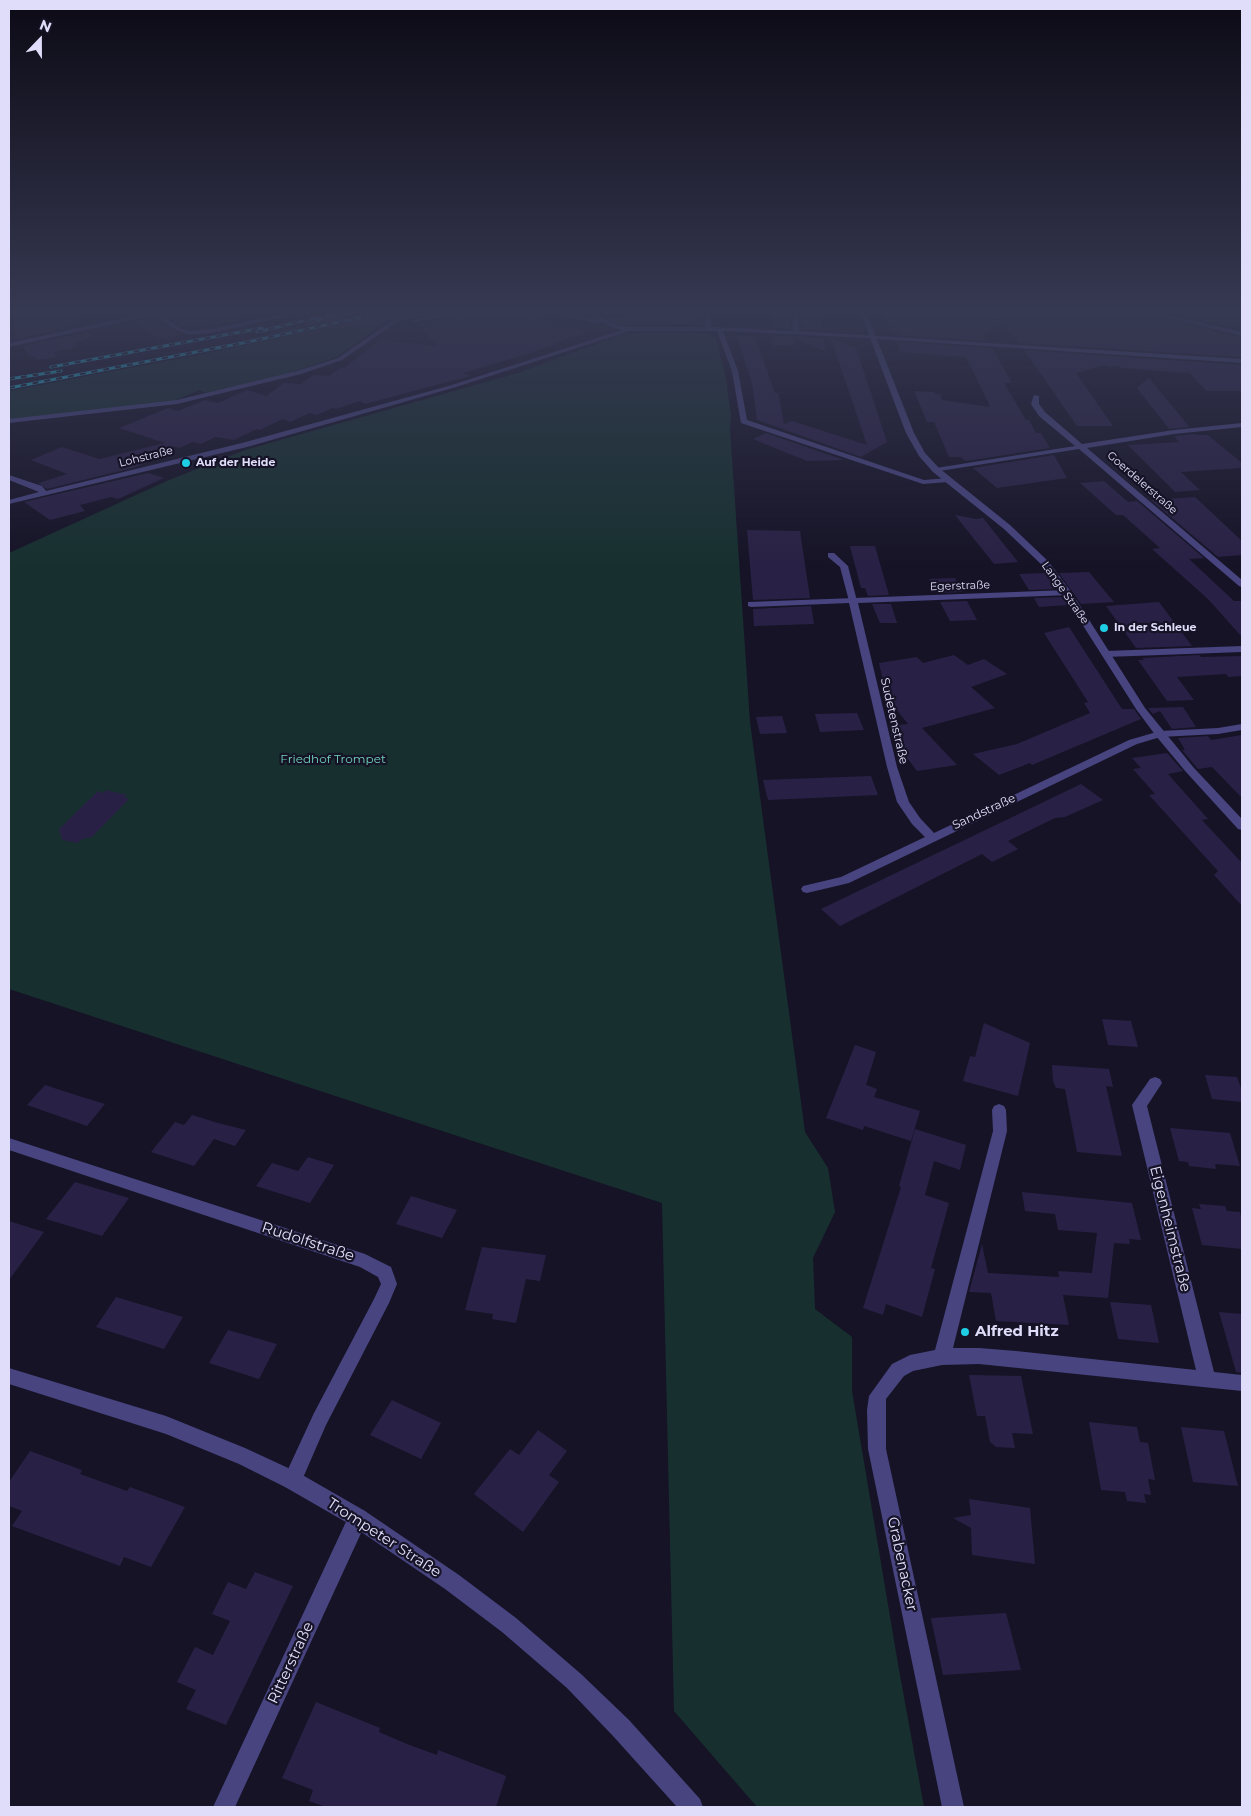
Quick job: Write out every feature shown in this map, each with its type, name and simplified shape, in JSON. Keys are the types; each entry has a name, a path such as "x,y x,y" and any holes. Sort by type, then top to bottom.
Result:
{"street":[{"path":"9,421 177,402 191,399"},
{"name":"Lohstraße","path":"9,502 244,445 409,399"},
{"path":"740,399 744,421 923,482 948,480"},
{"name":"Lange Straße","path":"897,399 910,433 922,454 936,470 1028,544 1045,562 1160,734 1190,770 1242,826"},
{"name":"Goerdelerstraße","path":"1036,399 1035,404 1042,414 1242,584"},
{"path":"936,470 1174,432 1242,425"},
{"path":"9,477 39,488 44,493"},
{"name":"Egerstraße","path":"751,604 1067,593"},
{"name":"Sudetenstraße","path":"853,601 892,767 903,802 916,821 932,837"},
{"path":"1106,654 1242,649"},
{"name":"Sandstraße","path":"808,889 845,880 1133,742 1160,734"},
{"name":"Eigenheimstraße","path":"1155,1083 1139,1105 1207,1379"},
{"path":"942,1357 1000,1131 999,1110"},
{"name":"Rudolfstraße","path":"9,1144 365,1260 385,1272 389,1284 381,1303 320,1419 292,1480"},
{"name":"Grabenacker","path":"953,1807 877,1449 878,1396 898,1370 910,1363 942,1357 979,1356 1016,1359 1242,1383"},
{"name":"Trompeter Straße","path":"9,1376 166,1425 245,1457 292,1480 358,1518 452,1582 509,1625 621,1728 692,1807"},
{"name":"Ritterstraße","path":"224,1807 358,1518"}],"lane":[{"path":"831,554 844,566 853,601"},
{"path":"1160,734 1218,731 1242,727"}],"green space":[{"path":"9,399 179,399 173,401 9,420"},
{"name":"Friedhof Trompet","path":"427,399 729,399 750,722 805,1132 828,1168 835,1212 813,1258 815,1309 852,1337 852,1391 924,1807 757,1807 674,1711 662,1203 9,989 9,553 169,480 245,450"}],"building":[{"path":"227,399 385,399 365,404 360,401 336,409 332,408 317,415 310,413 290,422 283,419 234,440 215,437 201,444 193,442 179,448 173,446 174,450 136,467 47,489 38,483 67,474 31,460 62,447 99,459 165,443 119,428 168,408 178,411 205,400 218,403"},
{"path":"754,399 779,399 784,424 792,421 867,445 851,399 873,399 887,442 861,457 757,420"},
{"path":"917,399 942,399 990,407 986,399 1013,399 1026,420 1029,420 1036,433 1041,433 1050,448 966,461 960,457 949,457 934,422 927,422"},
{"path":"1058,399 1094,399 1113,426 1077,426"},
{"path":"1145,399 1166,399 1189,427 1169,429"},
{"path":"766,433 844,460 807,461 753,439"},
{"path":"1208,435 1242,463 1242,468 1181,472 1200,490 1175,492 1128,445 1179,442 1174,436"},
{"path":"1054,455 1067,478 997,488 973,468"},
{"path":"148,473 164,478 118,499 111,497 80,505 85,511 50,520 24,502"},
{"path":"1104,481 1128,502 1137,501 1204,558 1189,559 1234,601 1242,601 1242,637 1208,599 1152,549 1160,548 1123,515 1116,515 1080,483"},
{"path":"1195,497 1242,541 1242,555 1218,557 1151,500"},
{"path":"955,515 976,519 983,518 1018,562 994,564"},
{"path":"747,530 800,531 810,598 753,600"},
{"path":"850,546 875,546 889,595 868,596 865,588 861,588"},
{"path":"1089,572 1114,602 1081,604 1059,573"},
{"path":"1046,573 1057,589 1029,590 1019,574"},
{"path":"955,578 962,592 936,593 929,579"},
{"path":"1063,597 1068,605 1039,607 1034,598"},
{"path":"967,601 977,620 950,621 940,602"},
{"path":"1159,602 1192,646 1136,648 1106,606"},
{"path":"872,604 891,604 897,623 880,623"},
{"path":"811,606 814,624 754,626 753,609"},
{"path":"1069,627 1122,709 1134,709 1141,719 1032,765 1030,763 999,775 973,754 1017,744 1090,713 1084,703 1088,702 1044,633"},
{"path":"954,655 968,665 984,659 1007,674 971,687 995,708 922,728 957,765 917,771 892,738 889,726 908,724 887,698 879,663 917,657 923,663"},
{"path":"1199,655 1201,657 1242,656 1242,676 1228,677 1226,674 1177,677 1194,700 1167,701 1138,660 1144,660 1142,658"},
{"path":"1183,707 1196,727 1172,729 1160,711 1153,714 1148,708"},
{"path":"857,713 864,730 820,732 815,714"},
{"path":"782,716 787,733 760,734 756,717"},
{"path":"1242,735 1242,798 1212,767 1198,769 1182,750 1185,750 1178,738 1208,736 1211,740"},
{"path":"1167,753 1183,771 1168,774 1208,819 1202,820 1242,863 1242,906 1214,875 1218,871 1149,795 1155,794 1133,769 1141,768 1132,758"},
{"path":"871,776 878,795 768,800 763,780"},
{"path":"1081,784 1103,800 1065,817 1055,818 1008,841 1018,849 992,862 982,854 840,926 821,909"},
{"path":"106,790 127,795 124,797 129,799 92,837 82,839 78,843 62,840 59,829 98,791 103,793"},
{"path":"1102,1019 1131,1021 1138,1047 1108,1045"},
{"path":"984,1023 1030,1043 1018,1096 963,1081 970,1056 975,1057"},
{"path":"855,1045 876,1052 866,1085 877,1089 874,1097 920,1111 911,1141 864,1126 863,1130 826,1118"},
{"path":"1052,1065 1109,1069 1113,1087 1106,1086 1122,1156 1077,1152 1065,1089 1056,1088 1053,1081"},
{"path":"1205,1075 1237,1077 1242,1091 1242,1102 1212,1099"},
{"path":"45,1085 105,1104 87,1126 27,1105"},
{"path":"192,1115 246,1130 235,1146 214,1139 194,1166 151,1152 175,1122 184,1125"},
{"path":"1170,1128 1230,1133 1240,1166 1215,1164 1216,1169 1189,1166 1188,1162 1179,1161"},
{"path":"915,1129 966,1145 960,1170 934,1161 925,1195 949,1203 931,1268 935,1269 922,1317 886,1304 883,1315 863,1308 901,1187 899,1186"},
{"path":"308,1157 334,1165 310,1203 256,1186 272,1163 298,1171"},
{"path":"75,1182 129,1198 102,1236 46,1219"},
{"path":"1022,1192 1132,1203 1141,1240 1129,1239 1130,1244 1114,1243 1108,1298 1063,1295 1069,1325 996,1321 991,1293 969,1292 982,1244 988,1273 1059,1277 1058,1271 1092,1273 1097,1233 1058,1230 1055,1214 1025,1211"},
{"path":"411,1196 457,1210 442,1238 396,1224"},
{"path":"1199,1204 1225,1206 1227,1211 1240,1212 1242,1249 1202,1245 1192,1208 1201,1209"},
{"path":"9,1221 44,1232 9,1280"},
{"path":"482,1247 546,1255 540,1281 526,1279 516,1323 492,1319 493,1314 465,1310"},
{"path":"116,1297 183,1317 164,1349 96,1327"},
{"path":"1110,1302 1151,1305 1159,1343 1118,1339"},
{"path":"1219,1312 1242,1314 1242,1373 1236,1372"},
{"path":"228,1330 277,1344 259,1379 209,1363"},
{"path":"969,1375 1021,1376 1033,1434 1012,1433 1015,1448 996,1447 990,1442 985,1416 977,1416"},
{"path":"392,1400 441,1423 421,1459 370,1435"},
{"path":"1089,1422 1137,1427 1140,1442 1148,1443 1155,1480 1148,1479 1151,1495 1144,1494 1146,1503 1127,1501 1125,1492 1101,1490"},
{"path":"1181,1427 1224,1431 1238,1486 1193,1482"},
{"path":"538,1430 567,1451 549,1475 559,1482 523,1532 474,1494 510,1449 519,1455"},
{"path":"30,1451 82,1470 80,1474 127,1491 130,1487 185,1507 151,1567 124,1557 120,1566 12,1526 22,1511 9,1506 9,1482"},
{"path":"969,1499 1030,1508 1035,1564 972,1555 971,1528 953,1518 971,1515"},
{"path":"255,1572 293,1586 226,1725 186,1709 196,1690 177,1682 195,1647 213,1655 230,1621 212,1614 228,1582 246,1589"},
{"path":"1006,1613 1021,1670 943,1675 931,1618"},
{"path":"316,1702 380,1728 379,1732 407,1744 437,1755 438,1750 506,1776 496,1807 326,1807 309,1801 313,1790 282,1778"}],"place":[{"name":"Auf der Heide","path":"186,463"},
{"name":"In der Schleue","path":"1104,628"},
{"name":"Alfred Hitz","path":"965,1332"}]}
